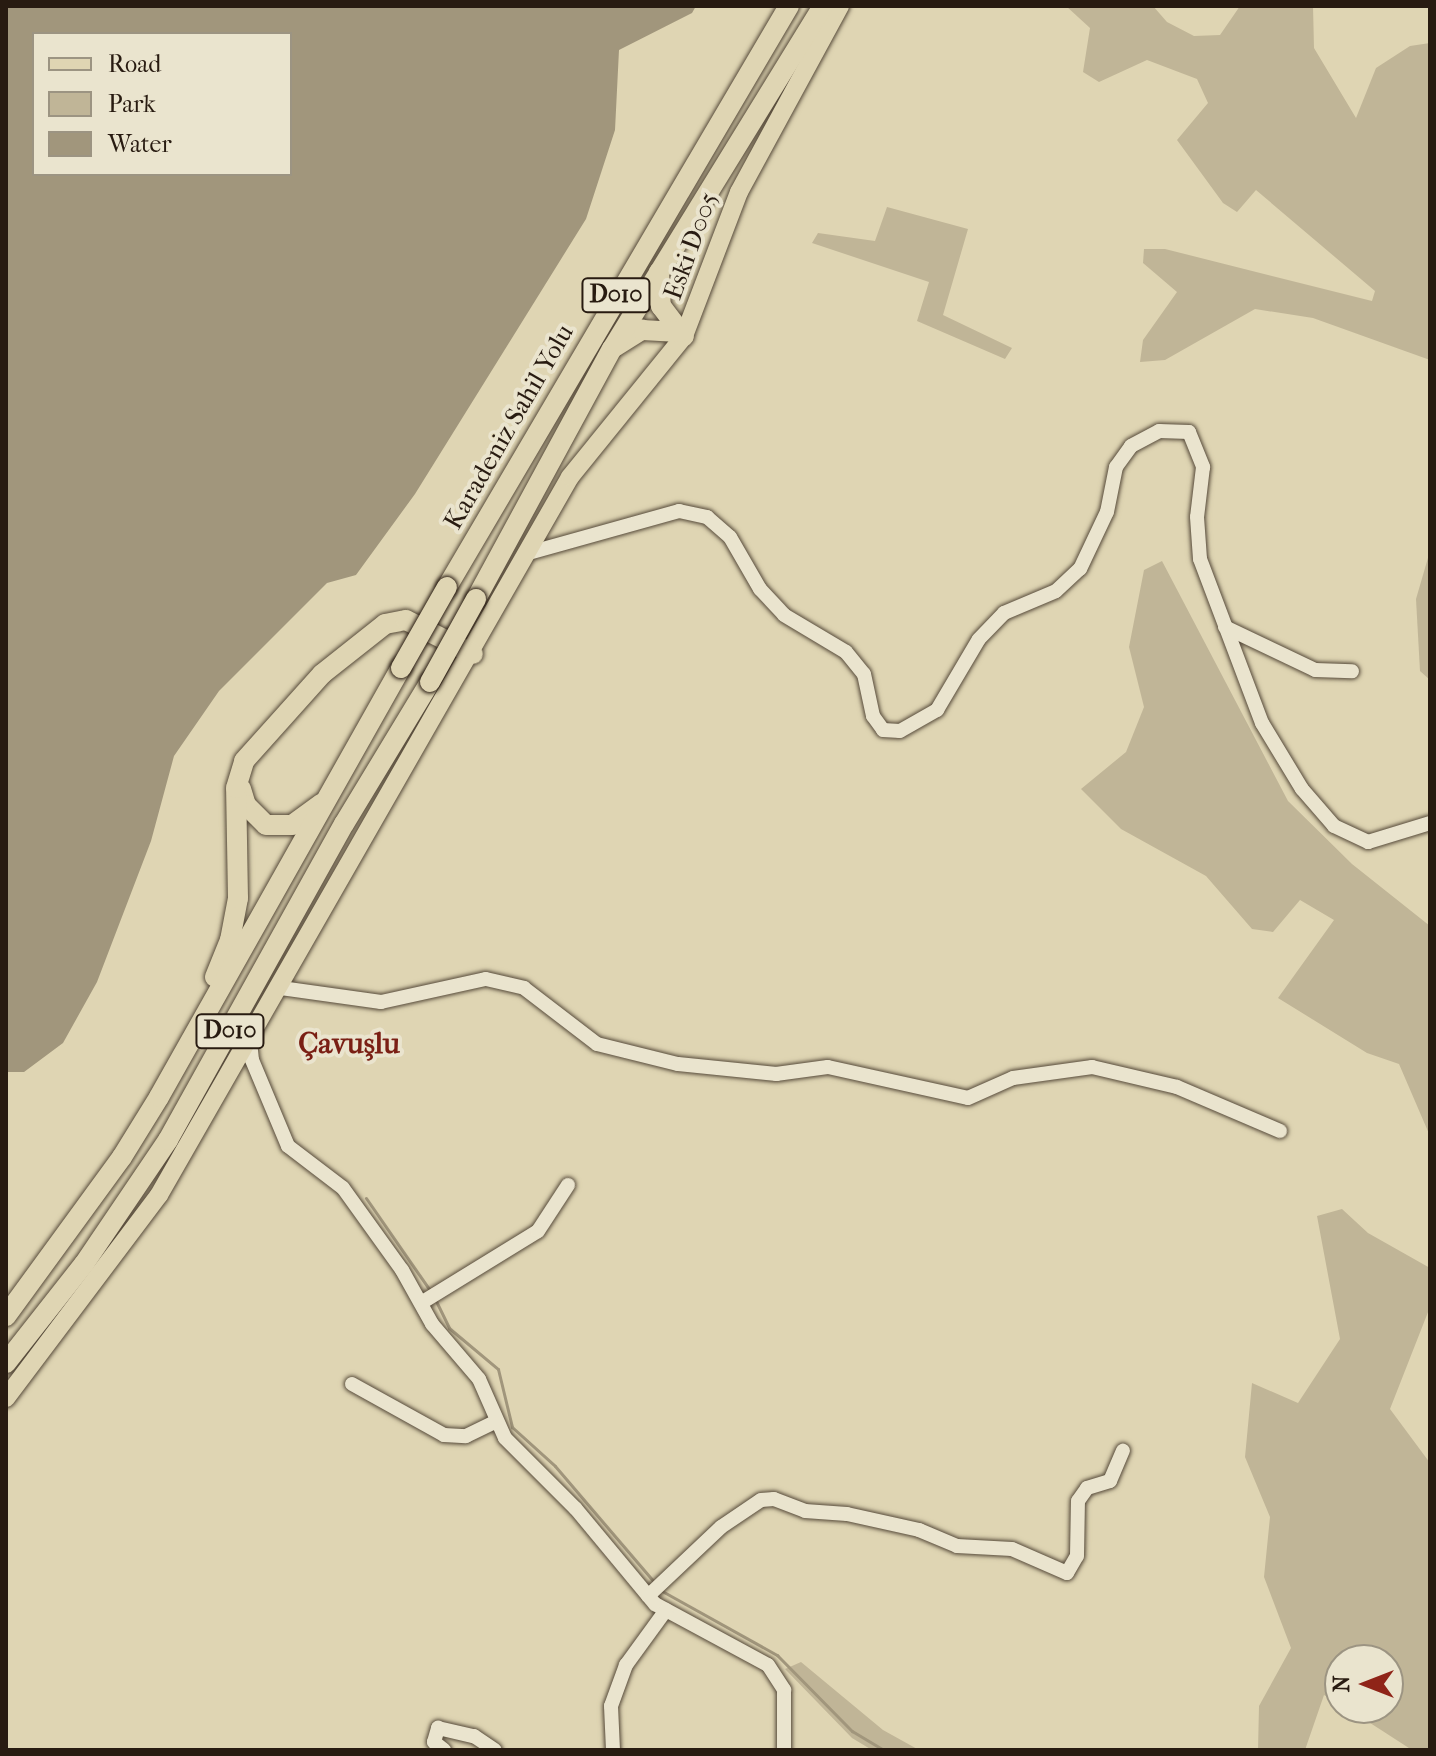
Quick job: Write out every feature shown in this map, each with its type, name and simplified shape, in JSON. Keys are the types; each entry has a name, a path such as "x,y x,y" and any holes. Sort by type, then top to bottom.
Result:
{"highway":[{"name":"Karadeniz Sahil Yolu","path":"330,797 447,587 789,6"},
{"name":"D010","path":"6,1363 84,1264 168,1140 344,824 430,682 612,349 659,268 823,6"},
{"path":"659,268 658,298 682,334"},
{"path":"612,349 642,330 682,334"},
{"path":"193,1038 230,940 238,898 236,788 244,761 322,674 385,624 406,620 473,654"},
{"path":"244,761 246,805 266,825 292,825 330,797"},
{"name":"D010","path":"6,1316 122,1157 330,797"}],"main road":[{"name":"Eski D005","path":"6,1398 159,1195 473,654 525,554 584,455 682,334 739,192 840,6"}],"street":[{"path":"525,554 679,511 707,517 730,537 760,589 784,615 846,652 864,674 873,716 883,730 900,731 937,710 979,639 1004,613 1056,591 1080,569 1107,512 1116,467 1131,446 1159,431 1189,432 1203,467 1197,517 1200,559 1262,723 1302,789 1334,826 1368,842 1430,823"},
{"path":"1225,627 1315,670 1352,671"},
{"path":"281,988 381,1002 486,979 524,988 597,1044 678,1064 776,1074 828,1067 968,1098 1013,1078 1092,1067 1177,1087 1280,1131"},
{"path":"250,1041 257,1073 288,1146 343,1188 421,1303 479,1379 495,1422 648,1596 666,1610 768,1665 784,1690 784,1750"},
{"path":"421,1303 538,1231 568,1185"},
{"path":"352,1384 444,1435 466,1436 495,1422"},
{"path":"648,1596 721,1527 761,1500 774,1499 805,1511 905,1527 957,1546 1012,1549 1067,1573 1077,1556 1078,1501 1087,1488 1110,1481 1123,1451"},
{"path":"613,1750 611,1706 626,1665 666,1610"},
{"path":"444,1750 434,1742 438,1728 474,1736 495,1750"}],"green space":[{"path":"1066,6 1153,6 1167,22 1194,36 1220,35 1240,6 1313,6 1314,48 1356,118 1376,68 1410,46 1430,43 1430,360 1313,318 1255,309 1165,360 1140,362 1143,340 1177,292 1143,263 1144,249 1165,249 1372,301 1375,291 1256,190 1237,212 1223,203 1177,140 1208,103 1197,79 1147,60 1099,82 1083,72 1090,28"},
{"path":"887,207 968,229 943,315 1012,348 1005,359 917,321 929,282 812,243 818,233 875,241"},
{"path":"1430,551 1430,680 1420,671 1416,599"},
{"path":"1162,561 1288,801 1352,864 1430,926 1430,1136 1399,1064 1367,1053 1278,998 1334,920 1300,900 1273,932 1252,929 1206,876 1121,829 1081,789 1126,752 1144,707 1129,647 1144,570"},
{"path":"1342,1209 1368,1233 1430,1268 1430,1307 1390,1409 1430,1463 1430,1750 1412,1750 1372,1724 1404,1724 1404,1644 1324,1644 1324,1695 1305,1750 1258,1750 1259,1706 1291,1648 1264,1577 1270,1517 1245,1457 1252,1383 1298,1403 1340,1339 1317,1216"},
{"path":"801,1662 883,1730 919,1750 872,1750 852,1738 785,1669"}],"water":[{"path":"6,6 696,6 692,13 619,50 615,130 586,219 415,494 356,575 327,583 219,691 174,756 151,841 97,982 63,1043 24,1072 6,1072"}],"waterway":[{"path":"366,1198 431,1292"},
{"path":"436,1301 449,1328 498,1369 512,1427 555,1466 654,1582"},
{"path":"662,1591 777,1655 852,1731 884,1750"}],"district":[{"name":"Çavuşlu","path":"349,1044"}]}
